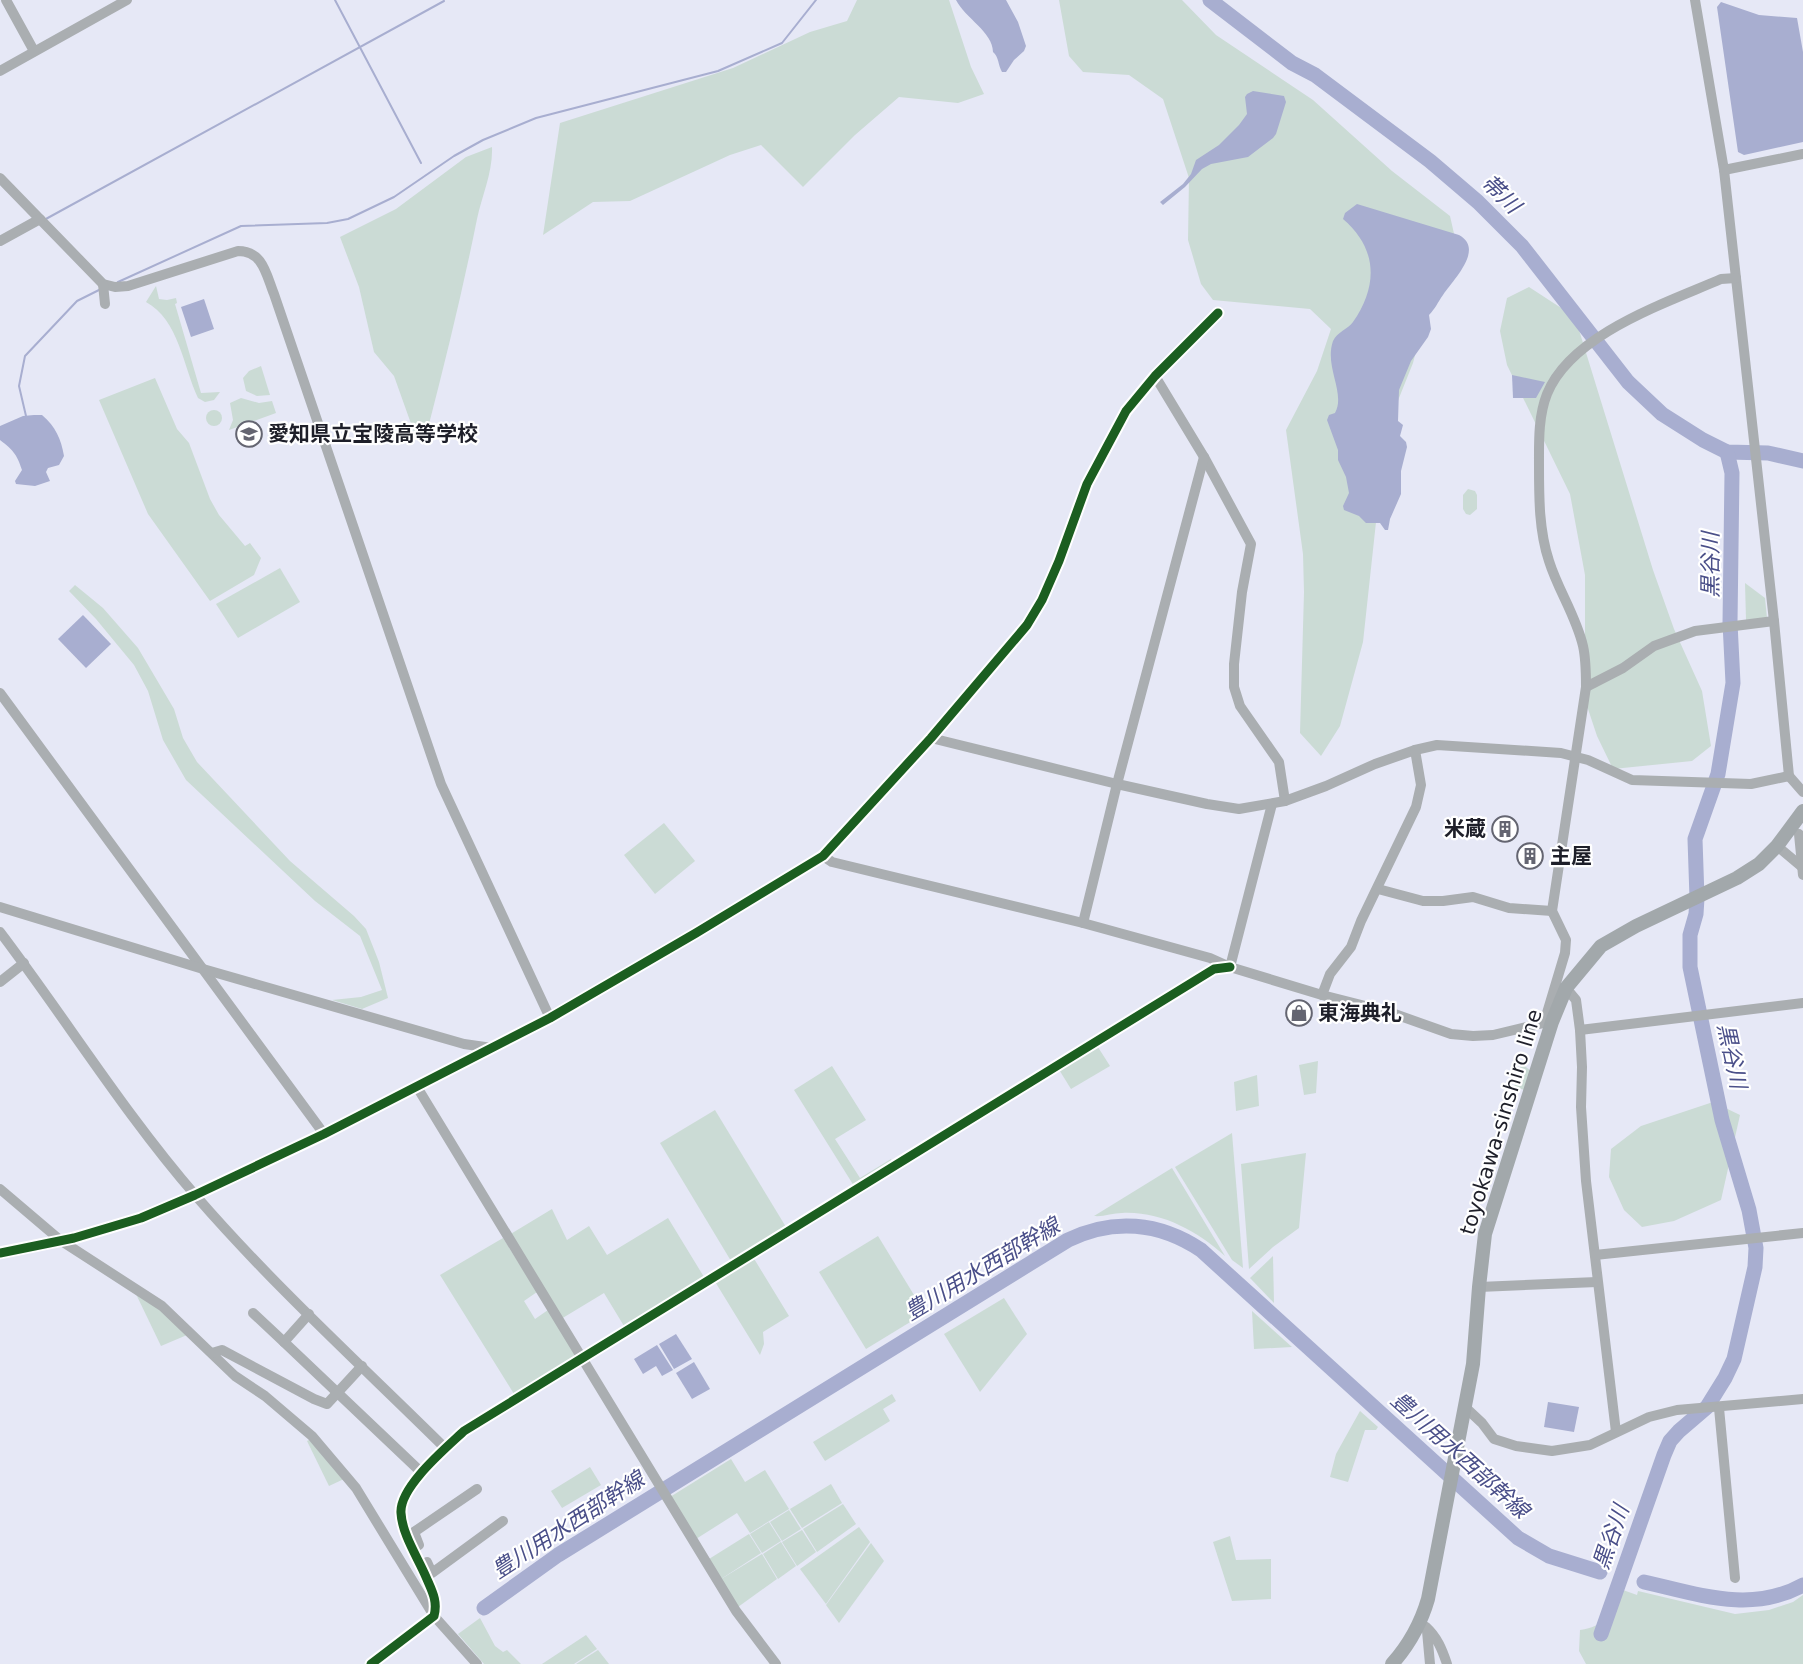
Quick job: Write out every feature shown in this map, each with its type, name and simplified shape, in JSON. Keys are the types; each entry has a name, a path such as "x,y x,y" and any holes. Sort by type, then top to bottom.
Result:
{"main road":[{"name":"toyokawa-sinshiro line","path":"1392,1664 1423,1625 1473,1364 1485,1234 1548,1023 1566,988 1601,946 1636,926 1737,878 1760,864 1778,846 1803,811"}],"street":[{"path":"6,0 34,51"},
{"path":"0,70 126,0"},
{"path":"1695,0 1724,170 1789,776 1803,792"},
{"path":"1724,170 1803,154"},
{"path":"0,178 103,284 105,304"},
{"path":"0,241 40,219"},
{"path":"103,284 128,286 238,251 251,252 263,265 441,783 550,1018"},
{"path":"823,856 832,862 1083,923 1210,958 1230,967 1322,995 1389,1012 1451,1034 1493,1035 1548,1023 1565,953 1566,940 1552,911 1586,687 1586,662 1582,645 1546,553 1539,495 1539,435 1542,409 1552,383 1570,362 1604,332 1721,279 1736,278"},
{"path":"0,1252 118,1226 195,1195 324,1134 550,1018 823,856 931,738 1027,625 1042,600 1059,561 1087,484 1126,411 1155,376 1218,313"},
{"path":"1155,376 1204,457 1251,544 1242,592 1234,664 1234,687 1240,706 1278,762 1285,801"},
{"path":"1083,923 1117,784 1204,457"},
{"path":"1586,687 1623,668 1654,646 1695,632 1774,621"},
{"path":"0,693 324,1134"},
{"path":"931,738 1117,784 1208,804 1239,808 1285,801 1375,764 1437,745 1546,751 1575,756 1632,780 1751,784 1789,776"},
{"path":"1322,995 1330,974 1351,947 1361,921 1416,807 1421,785 1415,750"},
{"path":"1230,967 1272,804"},
{"path":"1799,834 1803,871"},
{"path":"1778,846 1803,871"},
{"path":"1378,889 1422,901 1473,897 1509,908 1552,911"},
{"path":"0,907 203,969 464,1044 493,1048"},
{"path":"0,932 138,1123 195,1195 276,1282 445,1448"},
{"path":"0,982 24,963"},
{"path":"371,1664 434,1616 436,1601 401,1516 402,1501 422,1473 464,1431 1204,975 1220,967 1230,967"},
{"path":"1566,988 1576,1000 1580,1030 1581,1107 1586,1181 1616,1432"},
{"path":"1580,1030 1803,1003"},
{"path":"417,1087 736,1611 776,1664"},
{"path":"0,1189 60,1240 151,1297 235,1376 300,1424 356,1488 434,1616 477,1664"},
{"path":"1595,1255 1803,1233"},
{"path":"1479,1287 1597,1282"},
{"path":"253,1313 422,1473"},
{"path":"284,1342 309,1314"},
{"path":"212,1353 222,1350 327,1404 362,1366"},
{"path":"1466,1408 1494,1439 1516,1446 1552,1451 1590,1445 1649,1417 1677,1410 1803,1399"},
{"path":"1719,1408 1735,1578"},
{"path":"477,1489 414,1532 432,1573 502,1521"},
{"path":"1423,1625 1430,1647 1430,1664"},
{"path":"1423,1625 1434,1634 1447,1664"}],"shaded area":[{"path":"857,0 949,0 971,67 984,94 958,103 899,97 855,135 803,187 761,145 730,155 630,201 593,202 543,235 560,123 733,68 810,32 847,21"},
{"path":"1059,0 1182,0 1216,35 1313,100 1392,171 1450,216 1455,238 1430,297 1413,363 1393,413 1381,476 1363,642 1340,726 1321,756 1300,733 1303,554 1286,430 1317,371 1331,329 1310,309 1213,300 1201,284 1188,240 1189,178 1163,99 1129,75 1083,72 1069,56"},
{"path":"492,147 489,174 428,428 414,432 394,376 374,352 359,287 340,237 396,209 466,157"},
{"path":"156,286 159,299 176,298 177,303 175,304 201,393 220,392 214,400 205,402 198,398 173,332 157,310 146,302"},
{"path":"1529,287 1575,317 1653,570 1674,629 1702,691 1711,746 1692,761 1613,769 1597,736 1587,706 1585,575 1570,494 1507,365 1500,331 1507,298"},
{"path":"261,366 270,395 257,396 246,391 243,378 249,371"},
{"path":"155,378 177,429 189,443 210,499 219,515 245,546 250,543 261,558 254,575 210,601 148,514 99,400"},
{"path":"241,398 259,403 272,401 276,413 229,430 233,420 230,403"},
{"path":"211,410 217,410 222,418 220,424 211,426 206,421 206,415"},
{"path":"1468,489 1475,491 1477,495 1477,509 1470,515 1466,514 1463,509 1463,495"},
{"path":"280,568 300,602 238,638 216,604"},
{"path":"1745,583 1765,598 1767,618 1746,620"},
{"path":"75,585 103,608 138,648 174,709 183,738 197,762 290,861 366,929 379,962 388,998 362,1009 332,1000 361,997 382,990 360,936 315,901 186,780 163,740 148,691 134,665 96,619 69,591"},
{"path":"664,823 695,861 655,894 624,855"},
{"path":"1096,1044 1110,1066 1071,1089 1058,1068"},
{"path":"1318,1061 1316,1093 1304,1095 1299,1065"},
{"path":"1521,1063 1531,1071 1525,1090 1514,1087"},
{"path":"832,1066 866,1120 835,1139 860,1178 891,1159 892,1162 854,1186 794,1090"},
{"path":"1257,1075 1259,1106 1236,1111 1234,1082"},
{"path":"1713,1102 1740,1115 1721,1200 1674,1221 1642,1227 1624,1210 1609,1177 1611,1149 1641,1126"},
{"path":"715,1110 786,1227 731,1261 660,1143"},
{"path":"1232,1133 1243,1268 1232,1260 1175,1167"},
{"path":"1306,1153 1299,1228 1249,1269 1241,1164"},
{"path":"1172,1168 1225,1256 1203,1238 1178,1224 1151,1215 1119,1213 1094,1216"},
{"path":"552,1209 567,1240 589,1226 607,1255 668,1218 704,1277 624,1326 604,1293 561,1319 509,1235"},
{"path":"878,1236 925,1313 866,1349 819,1272"},
{"path":"503,1238 537,1292 524,1301 535,1319 548,1310 576,1356 514,1394 440,1275"},
{"path":"1273,1256 1274,1303 1250,1278"},
{"path":"753,1257 789,1316 763,1332 764,1344 760,1355 714,1280"},
{"path":"135,1292 150,1301 187,1335 161,1346"},
{"path":"1004,1298 1027,1334 980,1392 944,1334"},
{"path":"1252,1311 1292,1347 1254,1349"},
{"path":"892,1394 896,1401 883,1409 890,1421 825,1461 813,1442"},
{"path":"1360,1411 1378,1427 1376,1430 1365,1430 1348,1482 1330,1477 1336,1454"},
{"path":"309,1440 344,1479 329,1486 307,1441"},
{"path":"731,1459 745,1482 765,1470 789,1509 750,1533 737,1513 696,1539 670,1497"},
{"path":"590,1467 601,1485 562,1508 551,1491"},
{"path":"831,1484 842,1503 802,1528 790,1509"},
{"path":"843,1504 856,1524 817,1552 803,1529"},
{"path":"789,1510 801,1529 782,1541 770,1522"},
{"path":"769,1522 781,1541 762,1553 750,1534"},
{"path":"859,1527 870,1542 826,1604 800,1569"},
{"path":"802,1530 816,1552 797,1566 782,1542"},
{"path":"749,1534 761,1553 721,1579 709,1559"},
{"path":"1230,1536 1236,1560 1271,1559 1271,1599 1232,1601 1213,1542"},
{"path":"781,1542 796,1566 778,1579 763,1554"},
{"path":"871,1543 884,1561 839,1623 826,1605"},
{"path":"762,1554 777,1579 738,1607 721,1579"},
{"path":"1623,1590 1637,1595 1638,1591 1735,1614 1769,1610 1793,1602 1803,1595 1803,1664 1586,1664 1579,1651 1580,1630 1599,1623 1604,1615 1608,1595"},
{"path":"480,1618 495,1646 503,1652 507,1650 521,1664 484,1664 458,1634"},
{"path":"586,1635 597,1649 574,1664 542,1664"},
{"path":"598,1650 609,1664 576,1664"}],"water":[{"path":"956,0 1006,0 1018,22 1026,46 1006,72 1002,72 992,45 984,32"},
{"path":"1721,2 1759,15 1797,18 1803,52 1803,142 1744,155 1738,152 1717,7"},
{"path":"1253,91 1284,96 1286,102 1273,138 1248,157 1211,164 1202,169 1163,205 1160,202 1183,184 1191,174 1196,160 1219,145 1239,125 1247,114 1245,97"},
{"path":"1357,204 1459,235 1466,241 1469,248 1464,265 1429,315 1431,329 1428,337 1411,361 1399,390 1398,421 1403,425 1400,436 1406,442 1407,447 1401,471 1401,494 1390,519 1388,530 1385,530 1380,523 1366,523 1359,516 1344,510 1343,506 1349,493 1346,477 1338,460 1338,450 1327,420 1329,415 1335,413 1338,405 1331,360 1333,341 1353,322 1367,295 1370,282 1368,255 1363,243 1343,219 1345,213"},
{"path":"204,299 214,329 191,337 181,307"},
{"path":"1512,375 1545,382 1536,398 1513,398"},
{"path":"42,415 54,429 64,456 59,465 48,468 46,472 50,481 35,486 16,484 15,481 22,470 14,452 0,440 0,426 23,416"},
{"path":"83,615 111,644 86,668 58,639"},
{"path":"676,1334 692,1359 674,1369 659,1344"},
{"path":"657,1345 673,1370 662,1376 656,1366 643,1374 634,1359"},
{"path":"694,1362 710,1389 692,1399 676,1373"},
{"path":"1548,1402 1579,1407 1574,1432 1544,1427"}],"waterway":[{"path":"335,0 421,163"},
{"path":"118,282 241,226 327,223 348,219 394,197 454,156 483,140 536,118 718,71 782,43 816,0"},
{"name":"帯川","path":"1210,0 1292,63 1315,75 1430,161 1478,202 1522,246 1628,382 1662,414 1727,452 1768,453 1803,461"},
{"path":"44,220 444,1"},
{"path":"26,416 19,386 25,356 77,301 101,289"},
{"name":"黒谷川","path":"1601,1634 1670,1441 1707,1407 1734,1359 1755,1267 1756,1248 1749,1210 1722,1120 1690,967 1690,935 1696,914 1697,898 1695,839 1718,774 1733,683 1730,623 1732,473 1727,452"},
{"name":"豊川用水西部幹線","path":"484,1608 558,1555 1068,1240 1102,1228 1119,1226 1152,1229 1169,1234 1201,1250 1518,1538 1549,1556 1600,1572"},
{"name":"豊川用水西部幹線","path":"1644,1582 1704,1596 1744,1600 1783,1594 1803,1585"}],"cycle path":[{"path":"0,1253 74,1238 141,1218 324,1134 550,1018 823,856 931,738 1027,625 1042,600 1059,561 1087,484 1126,411 1155,376 1218,313"},
{"path":"371,1664 434,1616 435,1601 432,1592 404,1529 402,1503 415,1480 464,1431 1214,969 1230,967"}],"place":[{"name":"愛知県立宝陵高等学校","path":"249,434"},
{"name":"米蔵","path":"1505,829"},
{"name":"主屋","path":"1530,856"},
{"name":"東海典礼","path":"1299,1013"}]}
